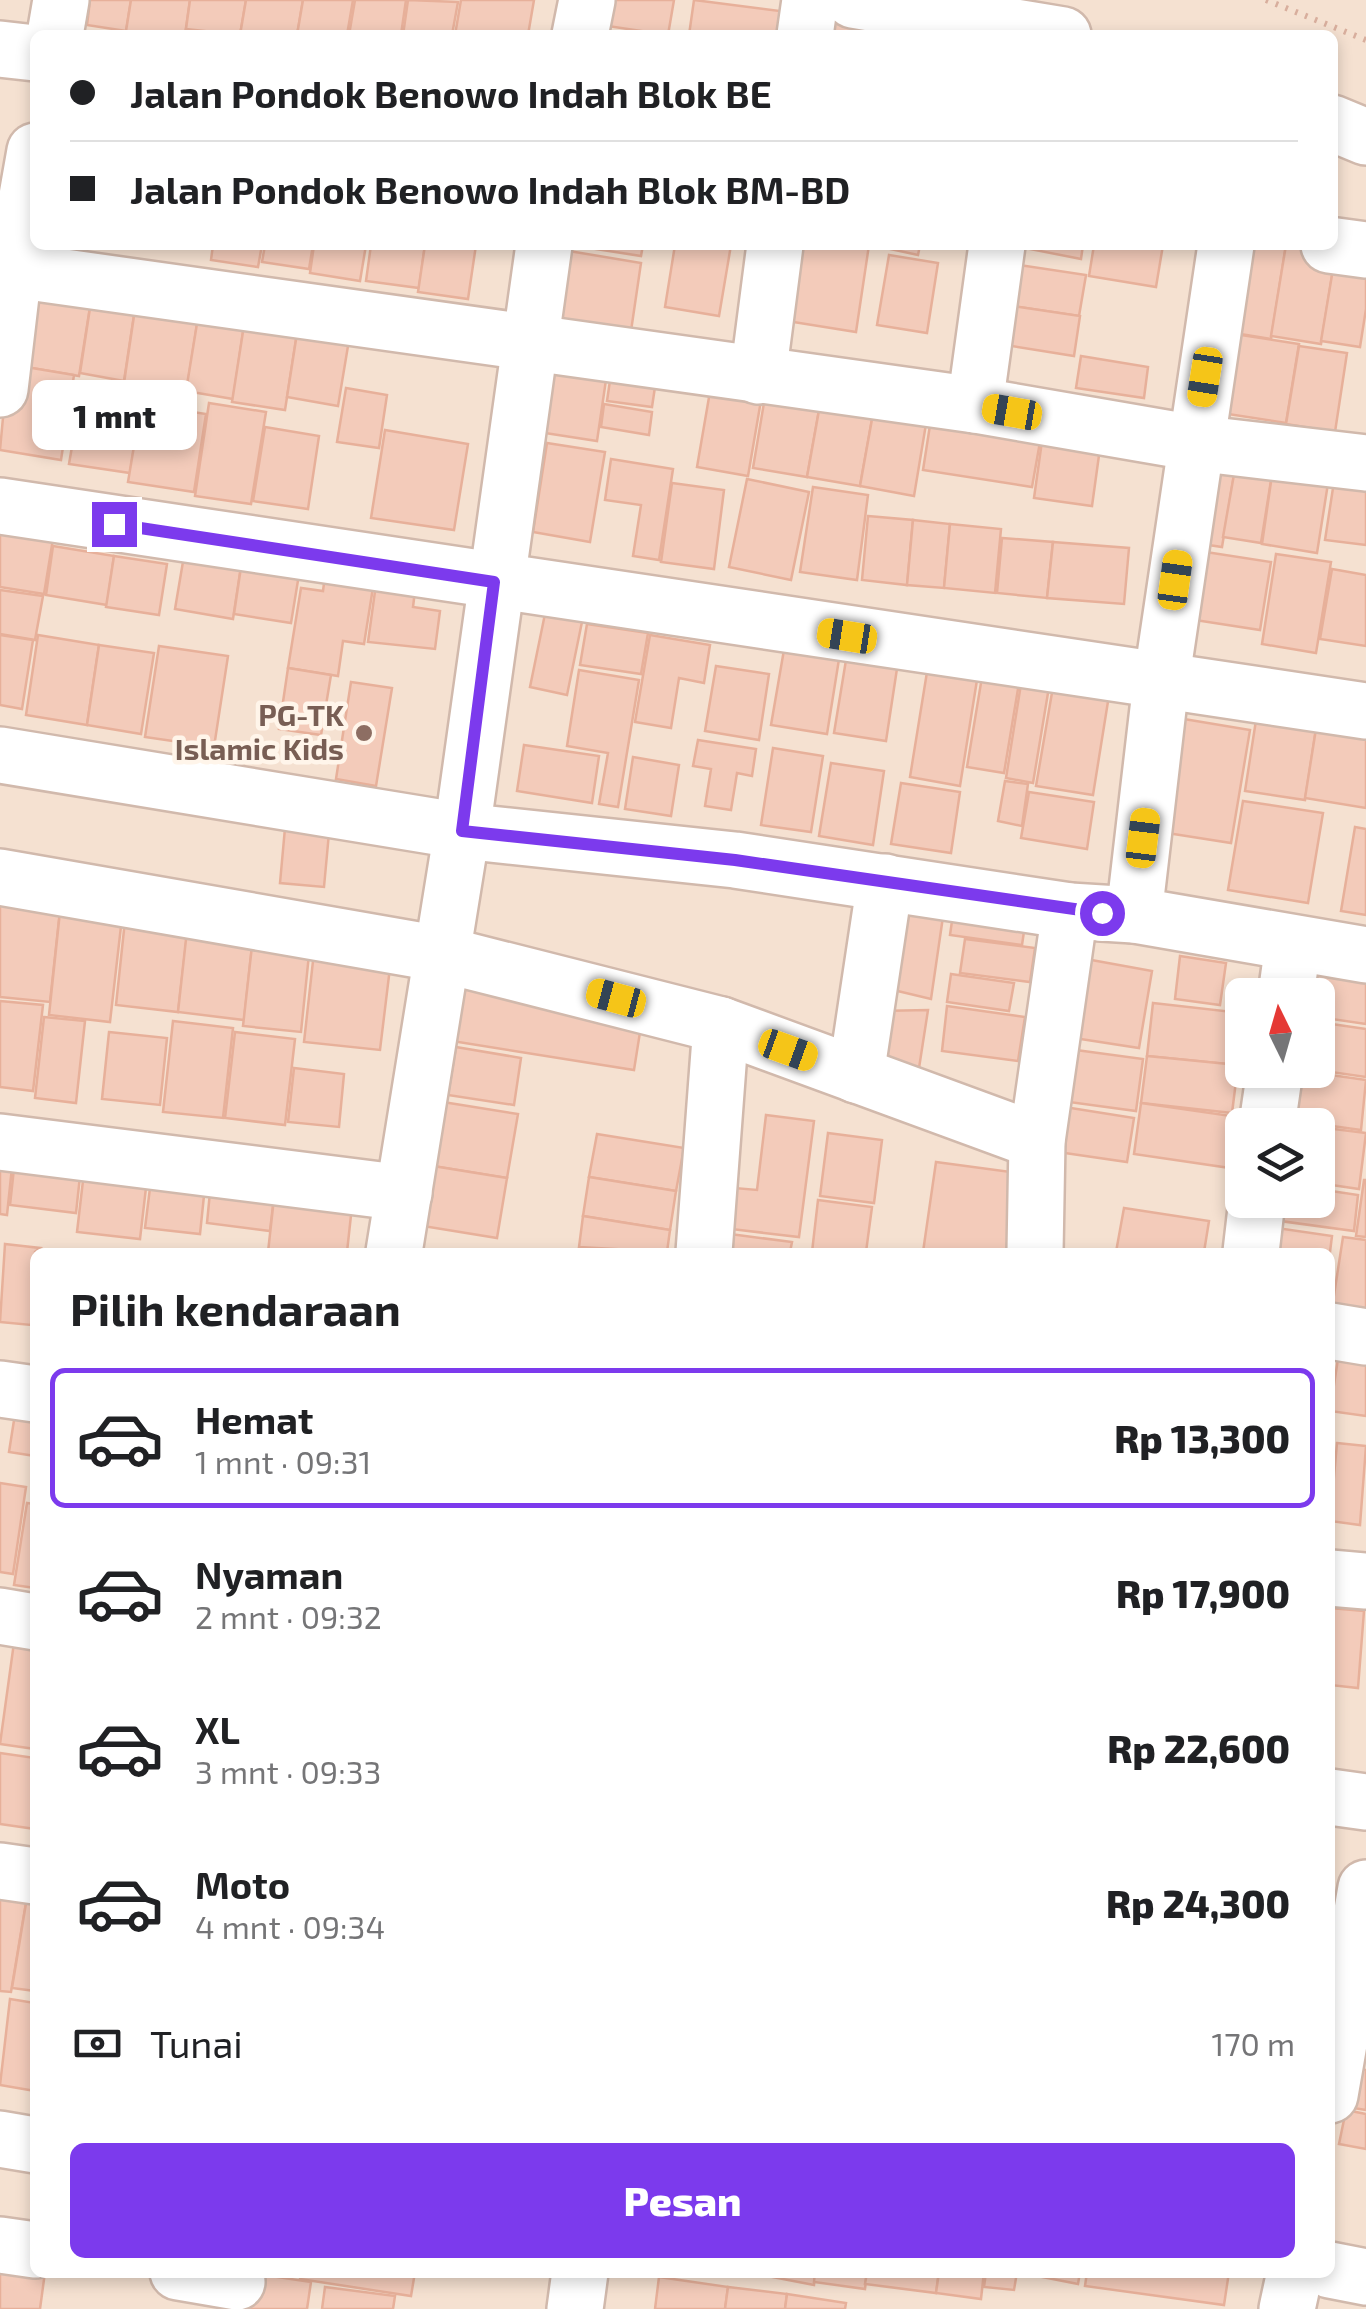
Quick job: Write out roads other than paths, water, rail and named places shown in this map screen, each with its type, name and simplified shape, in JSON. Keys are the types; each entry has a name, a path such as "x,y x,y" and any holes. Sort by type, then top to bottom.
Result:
{"street":[{"path":"56,30 61,0"},
{"path":"581,30 586,0"},
{"path":"806,30 810,0"},
{"path":"853,0 1021,30"},
{"path":"0,49 30,53"},
{"path":"1338,125 1366,137"},
{"path":"0,389 7,269 30,172"},
{"path":"1338,246 1366,250"},
{"path":"395,1248 462,831 543,250"},
{"path":"758,376 774,250"},
{"path":"975,405 996,250"},
{"path":"1134,915 1160,684 1225,250"},
{"path":"7,269 975,405 1194,443 1366,463"},
{"path":"0,506 1160,684 1366,711"},
{"path":"0,755 462,831 735,860 1070,911 1134,915 1289,970 1366,955"},
{"path":"0,878 441,954 721,1025 1037,1141"},
{"path":"856,1075 884,882"},
{"path":"1035,1248 1037,1141 1070,911"},
{"path":"704,1248 721,1025"},
{"path":"0,1142 404,1192"},
{"path":"1251,1248 1255,1218"},
{"path":"1335,1332 1366,1338"},
{"path":"0,1389 30,1393"},
{"path":"1335,1578 1366,1581"},
{"path":"0,1616 30,1621"},
{"path":"1335,1798 1366,1802"},
{"path":"0,1871 30,1875"},
{"path":"1336,2032 1366,1888"},
{"path":"0,2140 30,2144"},
{"path":"0,2245 30,2249"},
{"path":"1335,2271 1366,2277"},
{"path":"200,2278 236,2288"},
{"path":"575,2309 579,2278"},
{"path":"1287,2309 1293,2278"}],"place":[{"name":"PG-TK Islamic Kids","path":"364,733"}]}
